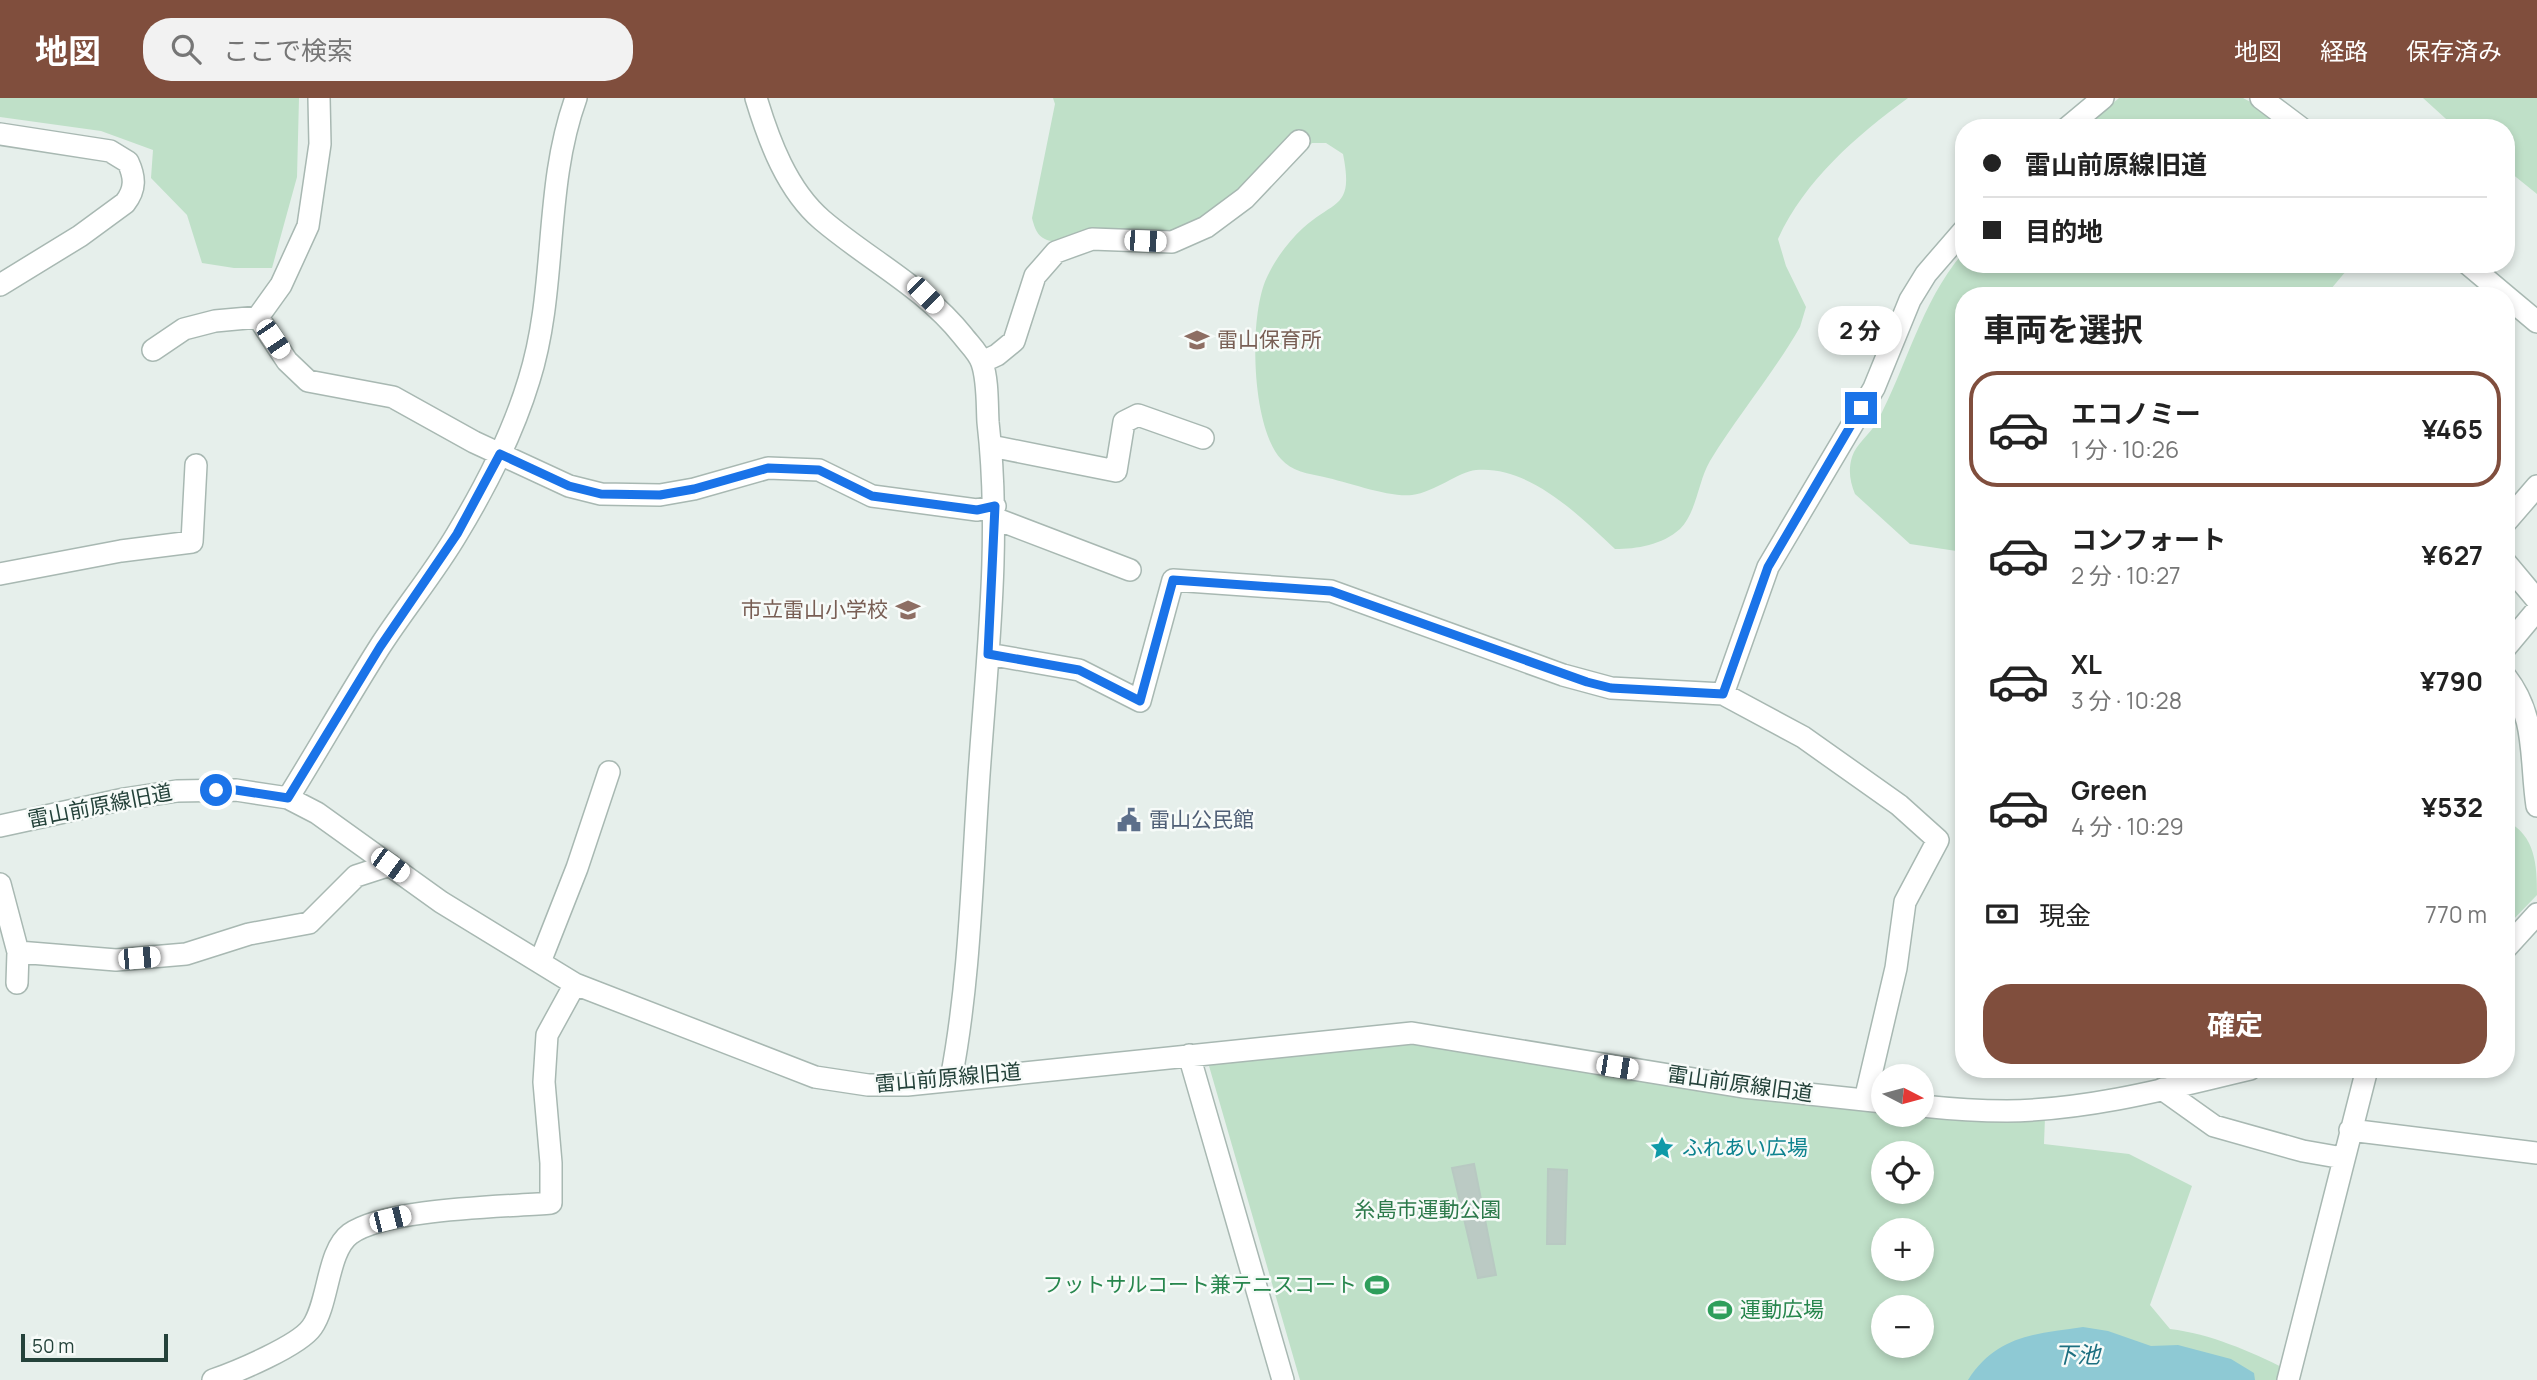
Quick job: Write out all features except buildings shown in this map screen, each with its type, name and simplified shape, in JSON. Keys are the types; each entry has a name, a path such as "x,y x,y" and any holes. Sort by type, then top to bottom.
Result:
{"street":[{"path":"153,349 184,329 215,321 258,317 281,285 308,226 320,144 319,98"},
{"path":"288,798 380,647 457,534 500,454 523,399 542,320 562,139 576,98"},
{"path":"756,98 775,152 796,190 812,209 820,218 925,295 950,319 982,362 991,446 994,512 988,654 959,1039 951,1079"},
{"path":"2078,119 2103,98"},
{"path":"2261,98 2289,119"},
{"path":"0,134 110,151 128,162 134,179 130,196 125,203 80,236 0,285"},
{"path":"982,362 1014,341 1035,276 1056,252 1092,239 1172,242 1206,227 1245,198 1299,141"},
{"path":"1723,694 1768,567 1874,388 1910,300 1926,274 1955,240"},
{"path":"2479,273 2495,287"},
{"path":"2515,304 2537,322"},
{"path":"258,317 288,361 308,381 393,397 500,454 569,486 601,494 660,495 694,489 768,468 819,470 872,496 994,512 1130,570"},
{"path":"991,446 1116,471 1124,422 1138,415 1203,438"},
{"path":"0,574 121,551 192,542 196,465"},
{"path":"2515,512 2537,486"},
{"path":"2515,574 2537,600"},
{"path":"988,654 1079,670 1140,701 1173,580 1331,591 1587,682 1611,688 1723,694 1803,737 1899,805 1938,840 1905,902 1880,1064"},
{"path":"2515,636 2537,610"},
{"path":"2515,692 2526,710 2536,755 2537,806"},
{"path":"540,962 577,868 608,772"},
{"name":"雷山前原線旧道","path":"0,826 124,799 177,791 236,790 288,798 317,813 441,902 575,984 815,1077 867,1086 907,1085 1412,1032 1706,1081 1871,1101"},
{"path":"18,952 116,960 186,954 249,934 309,923 356,876 390,865"},
{"path":"0,884 18,952 17,983"},
{"path":"2515,938 2537,914"},
{"path":"213,1380 285,1347 301,1338 312,1327 338,1252 349,1235 373,1223 407,1215 551,1203 551,1163 544,1082 547,1035 575,984"},
{"path":"1189,1055 1283,1380"},
{"path":"1934,1107 2009,1111 2075,1105 2210,1078"},
{"path":"2288,1380 2364,1078"},
{"path":"2162,1089 2214,1126 2303,1151 2343,1158"},
{"path":"2350,1130 2537,1153"}],"green space":[{"path":"0,98 299,98 297,177 272,268 234,268 202,263 187,215 151,178 153,150 101,131 0,117"},
{"path":"1053,98 1908,98 1851,144 1817,178 1802,197 1778,239 1786,266 1806,307 1800,327 1710,461 1686,522 1673,534 1657,542 1640,547 1615,549 1552,495 1534,484 1496,471 1476,470 1421,493 1403,495 1306,473 1285,463 1271,443 1258,397 1255,341 1257,315 1268,275 1279,256 1303,228 1333,206 1344,194 1346,172 1343,154 1326,143 1312,143 1244,194 1203,218 1170,231 1129,237 1051,241 1040,235 1032,218 1055,104"},
{"path":"2119,98 2243,98 2260,107 2273,119 2094,119"},
{"path":"2423,98 2537,98 2537,194 2515,176 2515,119 2446,119"},
{"path":"1955,263 1955,273 2344,273 2333,287 1955,287 1955,551 1910,544 1855,494 1850,471 1854,452 1877,422 1888,401 1925,313"},
{"path":"2515,826 2524,834 2533,852 2537,895 2515,918"},
{"name":"糸島市運動公園","path":"1414,1039 1871,1105 1871,1127 1934,1127 1934,1116 2045,1117 2044,1144 2129,1154 2192,1186 2150,1305 2170,1329 2230,1344 2286,1369 2284,1380 1300,1380 1207,1059"}],"water":[{"name":"下池","path":"2083,1327 2108,1331 2151,1346 2178,1345 2231,1359 2254,1373 2255,1380 1968,1380 1979,1365 2004,1345 2033,1335"}],"place":[{"name":"雷山保育所","path":"1197,340"},
{"name":"市立雷山小学校","path":"908,610"},
{"name":"雷山公民館","path":"1129,820"},
{"name":"ふれあい広場","path":"1662,1148"},
{"name":"フットサルコート兼テニスコート","path":"1377,1285"},
{"name":"運動広場","path":"1720,1310"}],"route":[{"path":"216,790 236,790 288,798 380,647 457,534 500,454 569,486 601,494 660,495 694,489 768,468 819,470 872,496 977,510 995,506 988,654 1079,670 1140,701 1173,580 1331,591 1587,682 1611,688 1723,694 1768,567 1861,408"}]}
